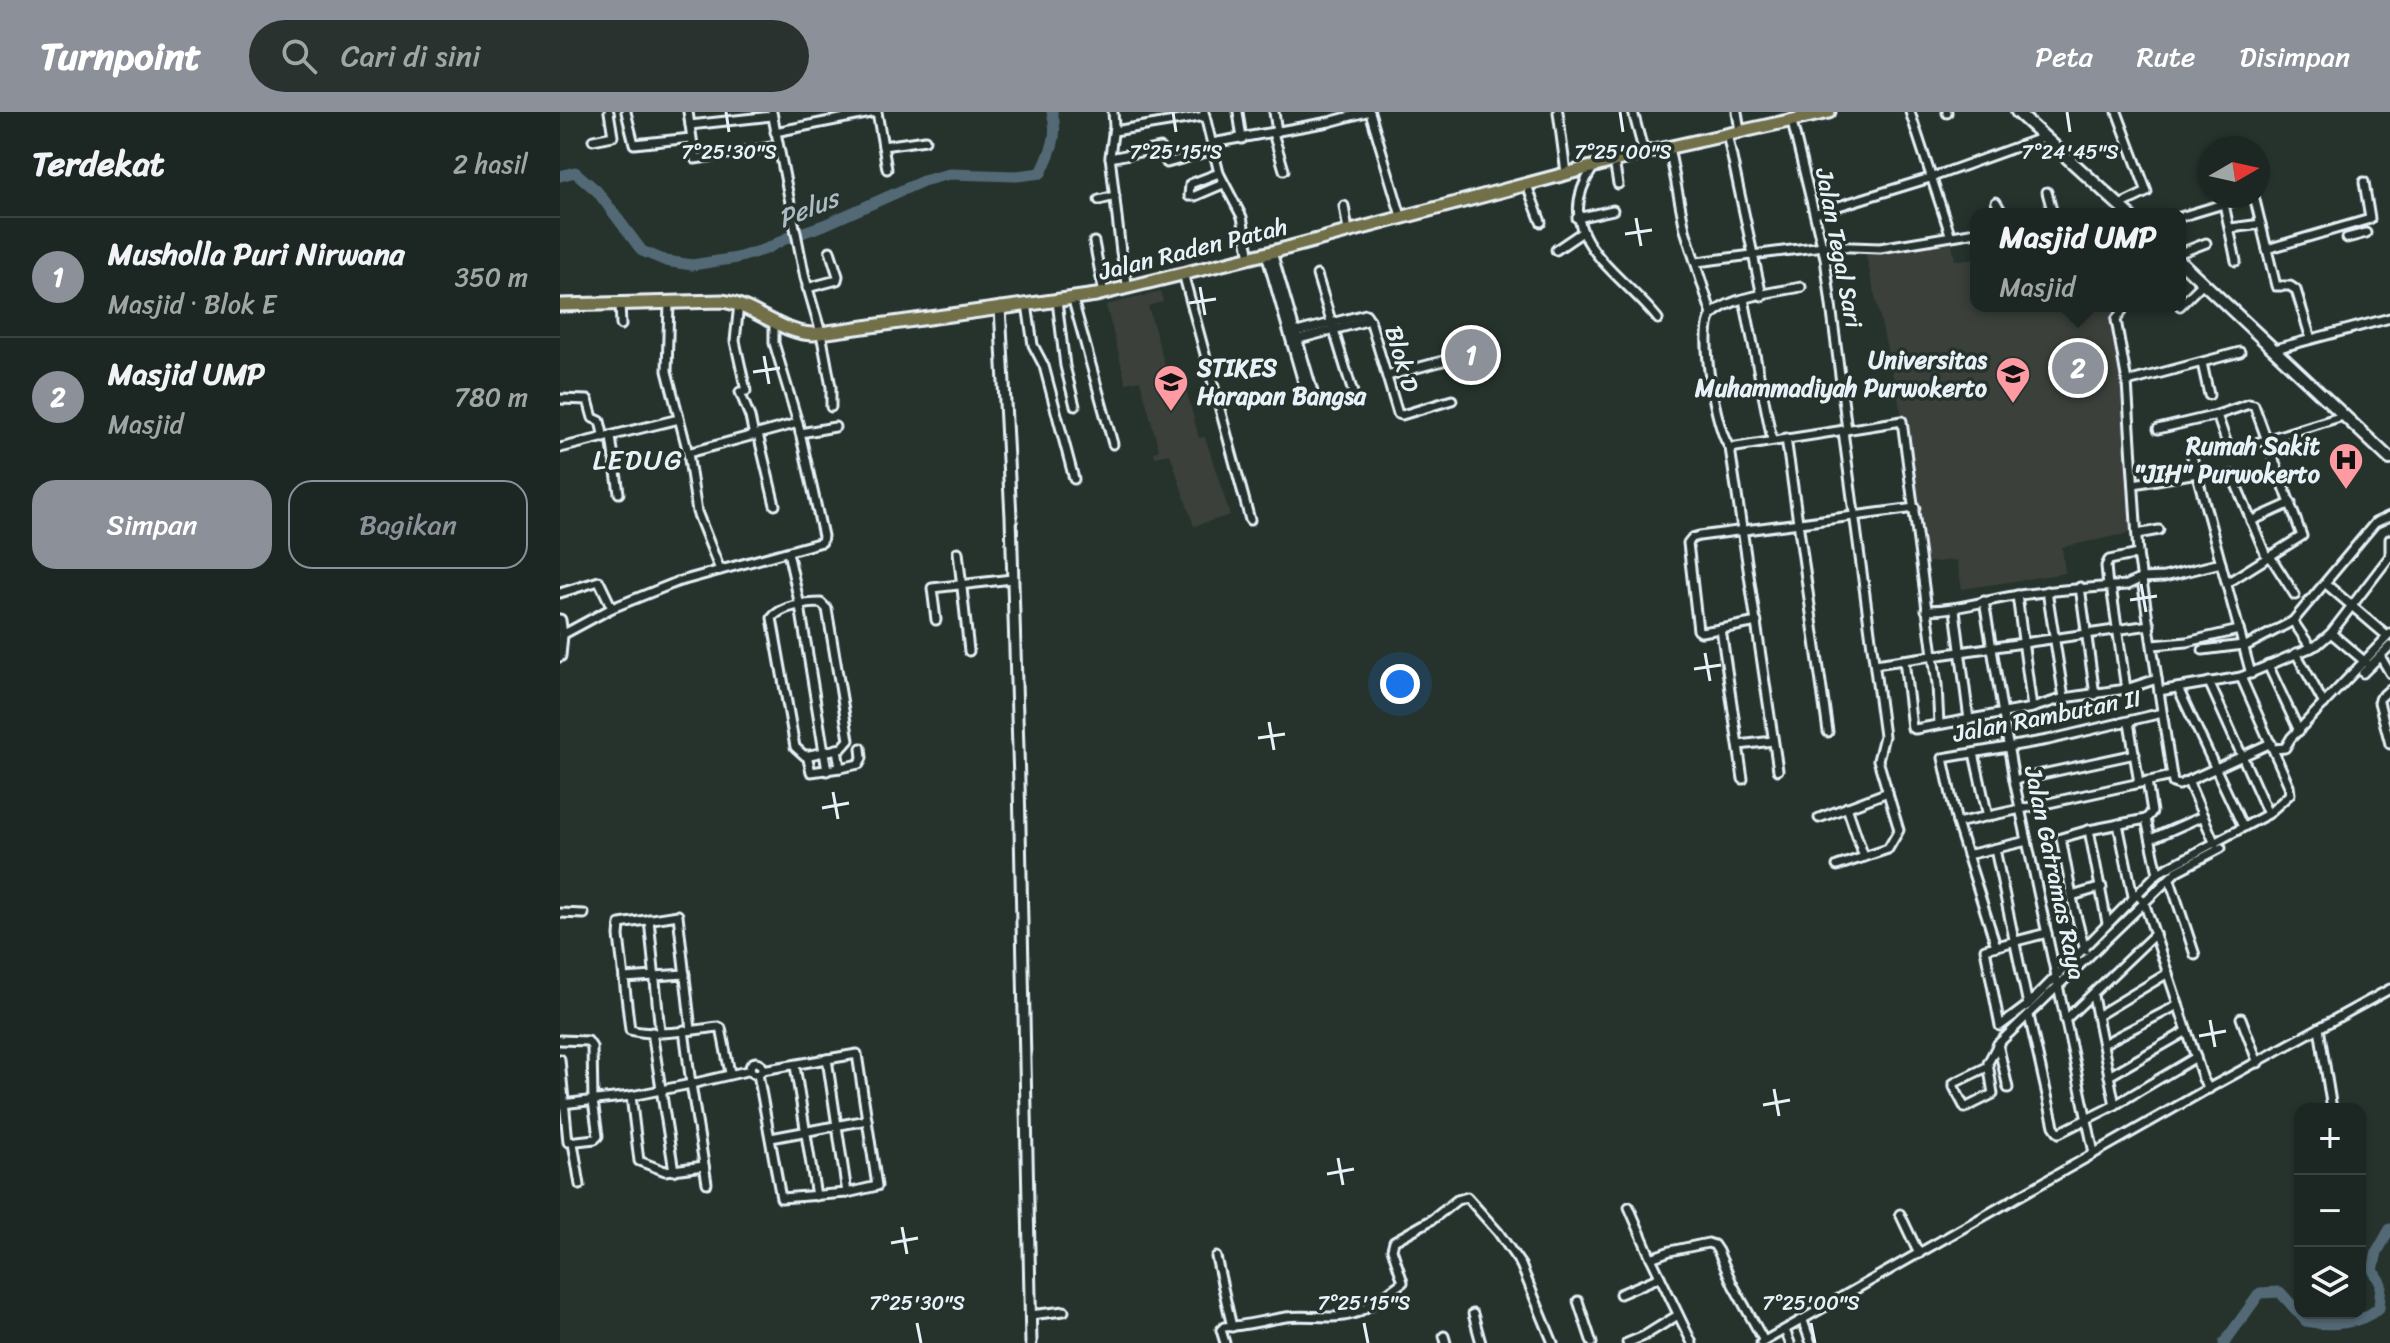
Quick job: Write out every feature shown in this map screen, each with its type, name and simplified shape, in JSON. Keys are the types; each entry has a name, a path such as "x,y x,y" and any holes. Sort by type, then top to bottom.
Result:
{"main road":[{"name":"Jalan Raden Patah","path":"560,305 699,300 739,304 800,332 821,333 1000,307 1073,300 1269,253 1566,173 1595,166 1615,166 1644,153 1670,152 1829,112"},
{"path":"2017,112 2120,208"},
{"path":"2186,267 2390,459"}],"street":[{"path":"593,140 613,136 609,112"},
{"path":"626,112 634,144 691,138"},
{"path":"688,112 695,159 778,146"},
{"path":"775,132 876,112 887,169"},
{"path":"1113,112 1110,158 1128,288"},
{"path":"1238,112 1242,139"},
{"path":"1274,112 1275,132 1284,170"},
{"path":"1110,158 1160,148 1167,163 1213,146 1368,112 1401,216"},
{"path":"1558,112 1566,173"},
{"path":"1633,112 1644,153"},
{"path":"1737,112 1731,136 1762,296"},
{"path":"1770,112 1770,126"},
{"path":"1910,112 1950,234"},
{"path":"2117,112 2147,192 2127,208"},
{"path":"690,125 772,114 807,288 821,333 831,387 831,407"},
{"path":"1114,131 1204,114 1223,184 1242,217 1250,257"},
{"name":"Jalan Tegal Sari","path":"1792,122 1823,246 1884,736 1878,760 1899,830 1888,849 1837,866"},
{"path":"1816,213 1930,178 2044,137"},
{"path":"883,146 925,140"},
{"path":"1670,152 1685,230 1712,315"},
{"path":"1595,166 1580,193 1581,233 1591,248 1658,319"},
{"path":"1615,166 1618,184"},
{"path":"1219,173 1190,184 1189,196 1223,184"},
{"path":"2267,249 2370,219 2364,182"},
{"path":"1526,183 1541,222"},
{"path":"2047,192 2051,208"},
{"path":"1099,200 1115,196"},
{"path":"1996,202 2000,208"},
{"path":"1344,206 1348,231"},
{"path":"2186,215 2210,208"},
{"path":"2225,208 2236,261"},
{"path":"2256,208 2276,286 2290,286 2296,290 2311,339"},
{"path":"1581,218 1613,210"},
{"path":"2231,228 2261,224"},
{"path":"2352,224 2351,237 2366,233"},
{"path":"1697,262 1823,246 1873,248 1970,232"},
{"path":"1556,250 1581,233"},
{"path":"1094,242 1104,294"},
{"path":"2186,251 2206,243"},
{"path":"807,288 837,280 830,251"},
{"path":"1269,253 1313,392 1311,396 1306,393 1294,336"},
{"path":"1183,273 1250,520"},
{"path":"1317,275 1353,393"},
{"path":"2186,300 2203,283"},
{"path":"1778,770 1730,448 1722,437 1714,398 1706,328 1712,315 1722,307 1801,287"},
{"path":"1744,299 1772,440"},
{"path":"1073,300 1113,444"},
{"path":"1057,301 1065,366 1075,406"},
{"path":"669,302 666,363 688,453 697,512 720,570"},
{"path":"620,303 621,325"},
{"path":"739,304 735,341 746,390 740,392 756,435 775,505"},
{"path":"1027,304 1033,345 1044,366 1074,479"},
{"path":"1000,307 1012,579 1031,1343"},
{"path":"2121,312 2116,320 2127,382 2138,554 2172,776 2176,785 2272,746 2285,748 2324,704 2367,664 2389,635 2326,584"},
{"path":"2275,349 2390,318"},
{"name":"Blok D","path":"1333,326 1370,320 1396,411 1402,415 1452,400"},
{"path":"562,635 612,608 677,582 819,543 823,539 798,423 774,343 774,321"},
{"path":"1294,336 1333,326"},
{"path":"1387,376 1476,352"},
{"path":"2127,382 2240,352"},
{"path":"2202,363 2209,395"},
{"path":"560,399 588,400 593,418 600,421 608,437 619,493"},
{"path":"2158,429 2253,404 2302,536 2227,583"},
{"path":"2217,415 2231,449 2343,416"},
{"path":"560,448 679,419"},
{"path":"1730,448 1902,421 1939,724"},
{"path":"688,453 798,423"},
{"path":"800,433 835,427"},
{"path":"1786,438 1828,732"},
{"path":"2190,449 2251,674"},
{"path":"2134,484 2196,468"},
{"path":"2232,475 2268,557 2295,595"},
{"path":"2251,521 2291,503"},
{"path":"1757,622 1698,630 1688,543 1699,536 1915,508"},
{"path":"2203,650 2243,646 2293,621 2375,523 2390,516"},
{"path":"2137,534 2159,530"},
{"path":"2159,691 2241,677 2311,648 2331,633 2390,557 2390,539"},
{"path":"788,552 827,771"},
{"path":"958,552 969,651"},
{"path":"2126,689 2106,566 2109,560 2138,554"},
{"path":"1926,610 1955,610 1984,601 2047,591 2127,585 2142,578 2174,575 2221,563"},
{"path":"936,620 932,588 1012,579"},
{"path":"560,593 599,581 612,608"},
{"path":"2080,587 2095,695"},
{"path":"2047,591 2064,698"},
{"path":"2017,595 2032,708"},
{"name":"Jalan Gatramas Raya","path":"1984,601 2014,780 2094,1153"},
{"path":"821,603 827,609 849,740 837,749 807,755 800,754 795,747 772,618 779,610 800,606 821,603"},
{"path":"1955,610 1969,720"},
{"path":"560,620 560,656"},
{"path":"2293,621 2311,648"},
{"path":"1875,664 2150,625"},
{"path":"1721,629 1743,779"},
{"path":"2153,645 2187,642 2239,630"},
{"path":"2331,633 2367,664"},
{"path":"2363,673 2367,664 2390,646"},
{"path":"2296,653 2324,704"},
{"path":"2380,656 2390,673"},
{"path":"1904,660 1912,728 2032,708 2064,698 2126,689 2157,679"},
{"path":"2268,665 2299,731"},
{"path":"1987,1067 1954,1083 1965,1108 1993,1094 1987,1067 1998,1044 2144,902 2177,871 2286,800 2291,790 2241,677"},
{"path":"2209,682 2268,814"},
{"path":"2178,688 2243,827"},
{"path":"2390,689 2379,699 2390,744"},
{"name":"Jalan Rambutan II","path":"1996,946 1957,823 1943,758 2162,713"},
{"path":"2085,950 2060,841 2089,830 2146,819 2152,812 2129,722"},
{"path":"1739,745 1773,741"},
{"path":"807,755 811,772 827,771 859,764 861,748"},
{"path":"837,749 840,768"},
{"path":"1974,753 1988,817"},
{"path":"2014,780 2135,754"},
{"path":"1957,823 2172,776"},
{"path":"2188,781 2218,846"},
{"path":"1819,818 1888,792"},
{"path":"1847,807 1864,857"},
{"path":"2151,839 2203,816"},
{"path":"2146,819 2158,873"},
{"path":"2118,824 2135,895 2144,902 2209,1089"},
{"path":"2089,830 2107,923"},
{"path":"1967,855 2027,841"},
{"path":"2047,933 1985,949 1998,1024 2003,1026 2028,1005 2158,873 2218,846"},
{"path":"1995,849 2028,1005"},
{"path":"2170,880 2195,955"},
{"path":"2072,896 2102,887"},
{"path":"560,913 584,914"},
{"path":"707,1183 691,1084 688,1030 685,974 678,915 619,925 629,1027 632,1031 656,1032 688,1030 719,1027 724,1030 730,1073"},
{"path":"649,919 655,976 656,1032 674,1171"},
{"path":"2065,1020 2155,934"},
{"path":"2097,1016 2168,973"},
{"path":"624,978 685,974"},
{"path":"1651,1258 1703,1244 1714,1245 1763,1342 2390,989"},
{"path":"2093,996 2115,1105"},
{"path":"2103,1044 2178,1005"},
{"path":"2029,1016 2056,1131 2063,1133 2196,1057"},
{"path":"2241,1018 2258,1063"},
{"path":"2319,1028 2331,1103"},
{"path":"2109,1076 2187,1031"},
{"path":"560,1040 590,1043 598,1136 595,1139 573,1143 567,1140 560,1059"},
{"path":"1998,1044 2008,1088"},
{"path":"562,1104 662,1091 730,1073 795,1066 855,1053 858,1055 877,1186 847,1193 780,1197 757,1071"},
{"path":"827,1059 847,1193"},
{"path":"795,1066 816,1196"},
{"path":"631,1096 639,1160 663,1170 704,1166"},
{"path":"771,1138 867,1120"},
{"path":"573,1143 580,1185"},
{"path":"1225,1343 1222,1328 1287,1317 1346,1316 1371,1306 1403,1282 1392,1249 1394,1241 1433,1219 1457,1200 1467,1197 1498,1232 1521,1265 1553,1343"},
{"path":"1629,1207 1692,1343"},
{"path":"1900,1214 1919,1254"},
{"path":"1216,1257 1232,1327"},
{"path":"1620,1294 1660,1277"},
{"path":"1578,1301 1592,1343"},
{"path":"1030,1315 1064,1311"},
{"path":"1473,1314 1481,1343"},
{"path":"1627,1343 1678,1315"},
{"path":"1803,1321 1811,1343"},
{"path":"1785,1330 1790,1343"}],"shaded area":[{"name":"Universitas Muhammadiyah Purwokerto","path":"1951,239 1955,260 1970,259 1970,312 2120,312 2114,320 2126,393 2135,532 2062,547 2065,573 1962,589 1957,560 1923,563 1902,416 1865,251"},
{"name":"STIKES Harapan Bangsa","path":"1161,292 1163,302 1148,306 1166,370 1180,367 1199,438 1205,437 1230,515 1194,526 1170,454 1155,457 1154,452 1159,450 1140,380 1126,383 1106,305"}],"waterway":[{"name":"Pelus","path":"560,176 575,172 597,191 642,251 666,261 692,265 737,258 766,249 923,181 949,174 1017,176 1041,173 1054,136 1052,112"},
{"path":"2224,1343 2260,1293 2280,1292 2306,1321 2344,1323 2371,1314 2379,1308 2381,1284 2373,1270 2377,1252 2390,1229"}],"place":[{"name":"Musholla Puri Nirwana","path":"1471,355"},
{"name":"Masjid UMP","path":"2078,368"},
{"name":"Universitas Muhammadiyah Purwokerto","path":"2013,405"},
{"name":"STIKES Harapan Bangsa","path":"1171,413"},
{"name":"Rumah Sakit \"JIH\" Purwokerto","path":"2346,491"}],"district":[{"name":"LEDUG","path":"638,459"}]}
